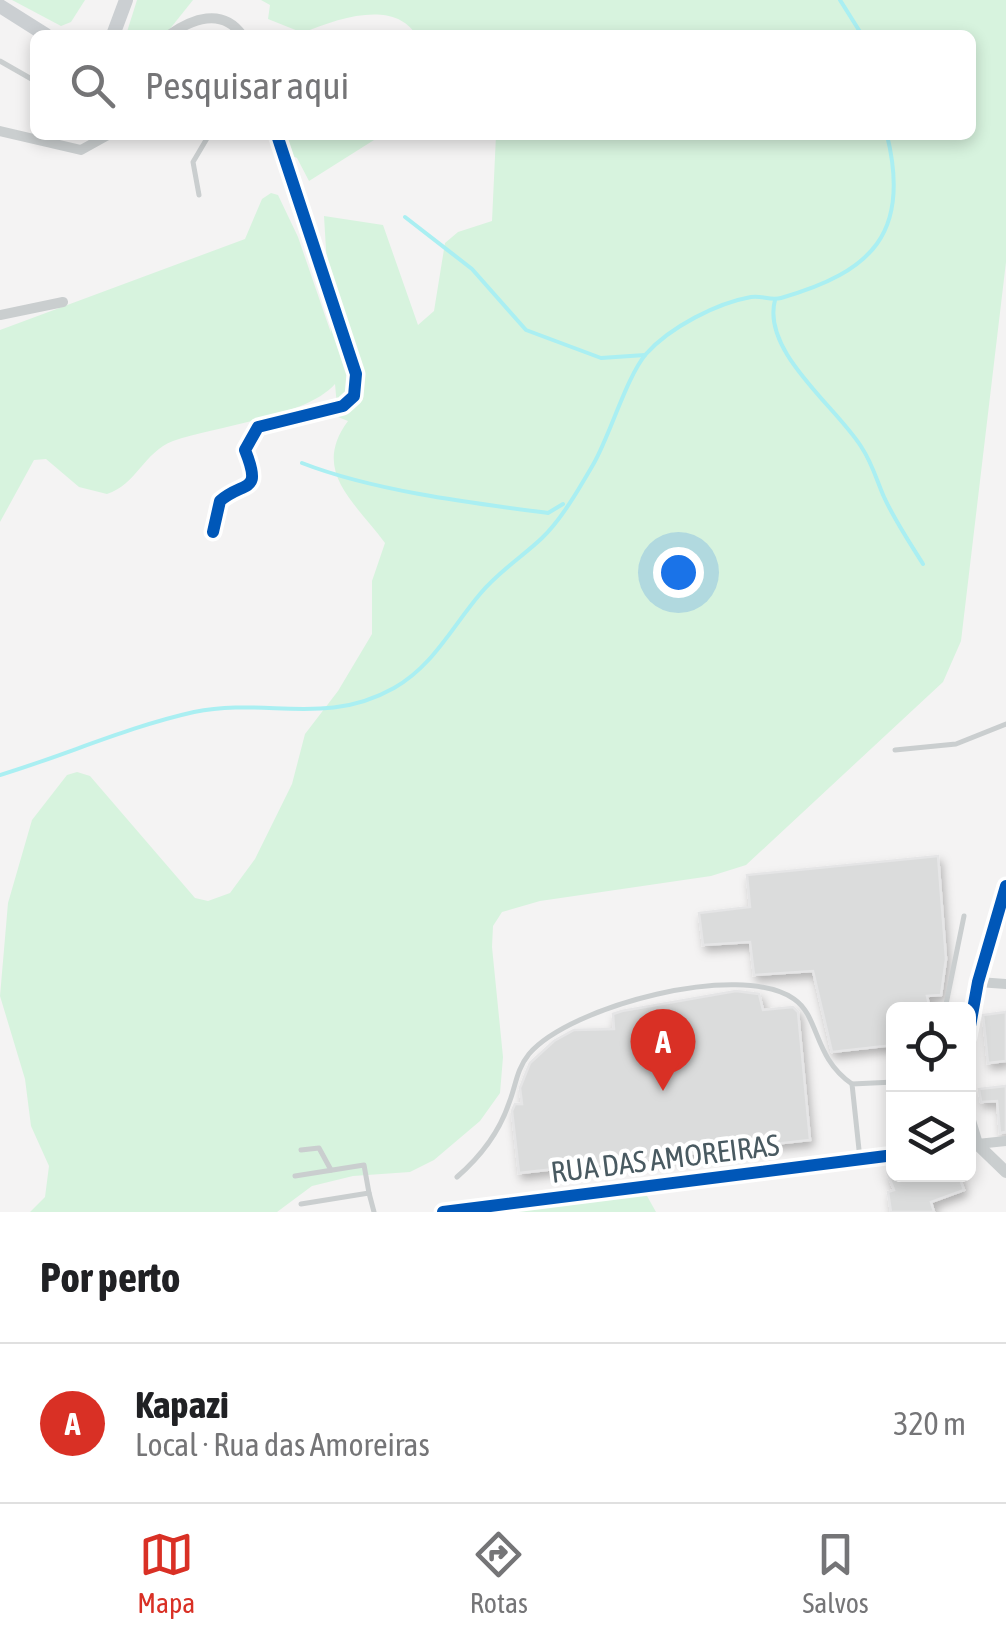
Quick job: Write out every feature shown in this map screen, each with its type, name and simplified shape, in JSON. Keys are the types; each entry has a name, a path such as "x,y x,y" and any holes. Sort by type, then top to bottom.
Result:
{"main road":[{"path":"115,30 126,0"},
{"path":"0,6 38,30"}],"street":[{"path":"176,30 189,21 212,18 238,30"},
{"path":"0,132 30,139"},
{"path":"36,140 81,150 99,140"},
{"path":"213,532 220,501 247,490 252,482 253,469 245,450 258,427 342,406 354,396 356,374 279,140"},
{"path":"0,315 64,302"},
{"path":"974,1002 1006,886"},
{"path":"978,982 1006,984"},
{"path":"976,1145 1006,1141"},
{"path":"976,1147 1006,1172"},
{"name":"RUA DAS AMOREIRAS","path":"442,1212 886,1156"}],"lane":[{"path":"0,62 30,78"},
{"path":"199,195 192,162 205,140"},
{"path":"895,750 956,744 1006,724"},
{"path":"947,1002 964,916"},
{"path":"457,1177 478,1159 496,1132 517,1073 530,1053 575,1021 664,995 746,984 775,988 798,1001 822,1056 852,1084 860,1159"},
{"path":"852,1084 886,1082"},
{"path":"301,1150 318,1148 331,1170"},
{"path":"295,1176 364,1165 374,1212"},
{"path":"301,1204 370,1193"}],"green space":[{"path":"12,0 85,0 71,22 61,26"},
{"path":"137,0 193,0 169,30 128,30"},
{"path":"261,0 1006,0 1006,262 961,641 943,682 746,865 711,876 540,901 502,912 493,926 492,947 503,1057 500,1093 480,1121 434,1160 410,1172 353,1176 312,1186 277,1212 30,1212 45,1197 49,1166 31,1126 25,1079 0,996 8,903 32,820 67,775 77,772 90,776 195,898 208,901 230,893 255,859 292,784 305,734 338,691 372,634 372,581 385,543 350,499 335,470 338,439 348,421 338,417 335,384 304,405 282,413 173,441 117,490 107,494 79,487 46,459 34,460 0,522 0,330 245,239 262,199 271,193 278,195 298,237 331,333 324,216 383,225 418,325 434,311 445,243 458,232 492,221 496,140 976,140 976,30 412,30 395,18 366,15 311,30 296,30 268,19 270,5"},
{"path":"284,140 374,140 309,181 297,158 283,152"},
{"path":"615,1184 642,1187 656,1212 446,1212"}],"building":[{"path":"938,856 946,959 941,995 927,996 928,1002 886,1002 886,1046 832,1052 813,971 754,975 750,942 703,945 699,913 750,907 747,875"},
{"path":"736,991 759,994 763,1010 793,1007 798,1012 810,1140 519,1173 512,1111 515,1104 522,1104 520,1088 530,1063 554,1041 574,1030 614,1029 613,1014 622,1011"},
{"path":"1006,1012 1006,1061 988,1063 983,1015"},
{"path":"1006,1086 1006,1132 1000,1133 997,1101 981,1102 979,1089"},
{"path":"891,1182 961,1182 964,1190 931,1202 934,1212 891,1212 888,1192 894,1190"}],"waterway":[{"path":"840,0 859,30"},
{"path":"0,775 194,712 344,706 369,700 408,679 431,657 487,586 557,522 594,463 639,364 656,344 681,326 724,305 751,297 781,298 813,288 861,261 877,244 888,223 893,198 888,140"},
{"path":"405,217 472,269 526,330 601,358 645,355"},
{"path":"775,300 774,320 790,359 862,448 888,506 923,564"},
{"path":"302,463 360,481 455,500 548,513 563,504"}],"cycle path":[{"path":"213,532 220,501 251,480 245,450 258,427 343,406 354,396 356,374 279,140"},
{"path":"974,1002 1006,886"},
{"path":"443,1212 886,1156"}],"place":[{"name":"Kapazi","path":"663,1091"}]}
